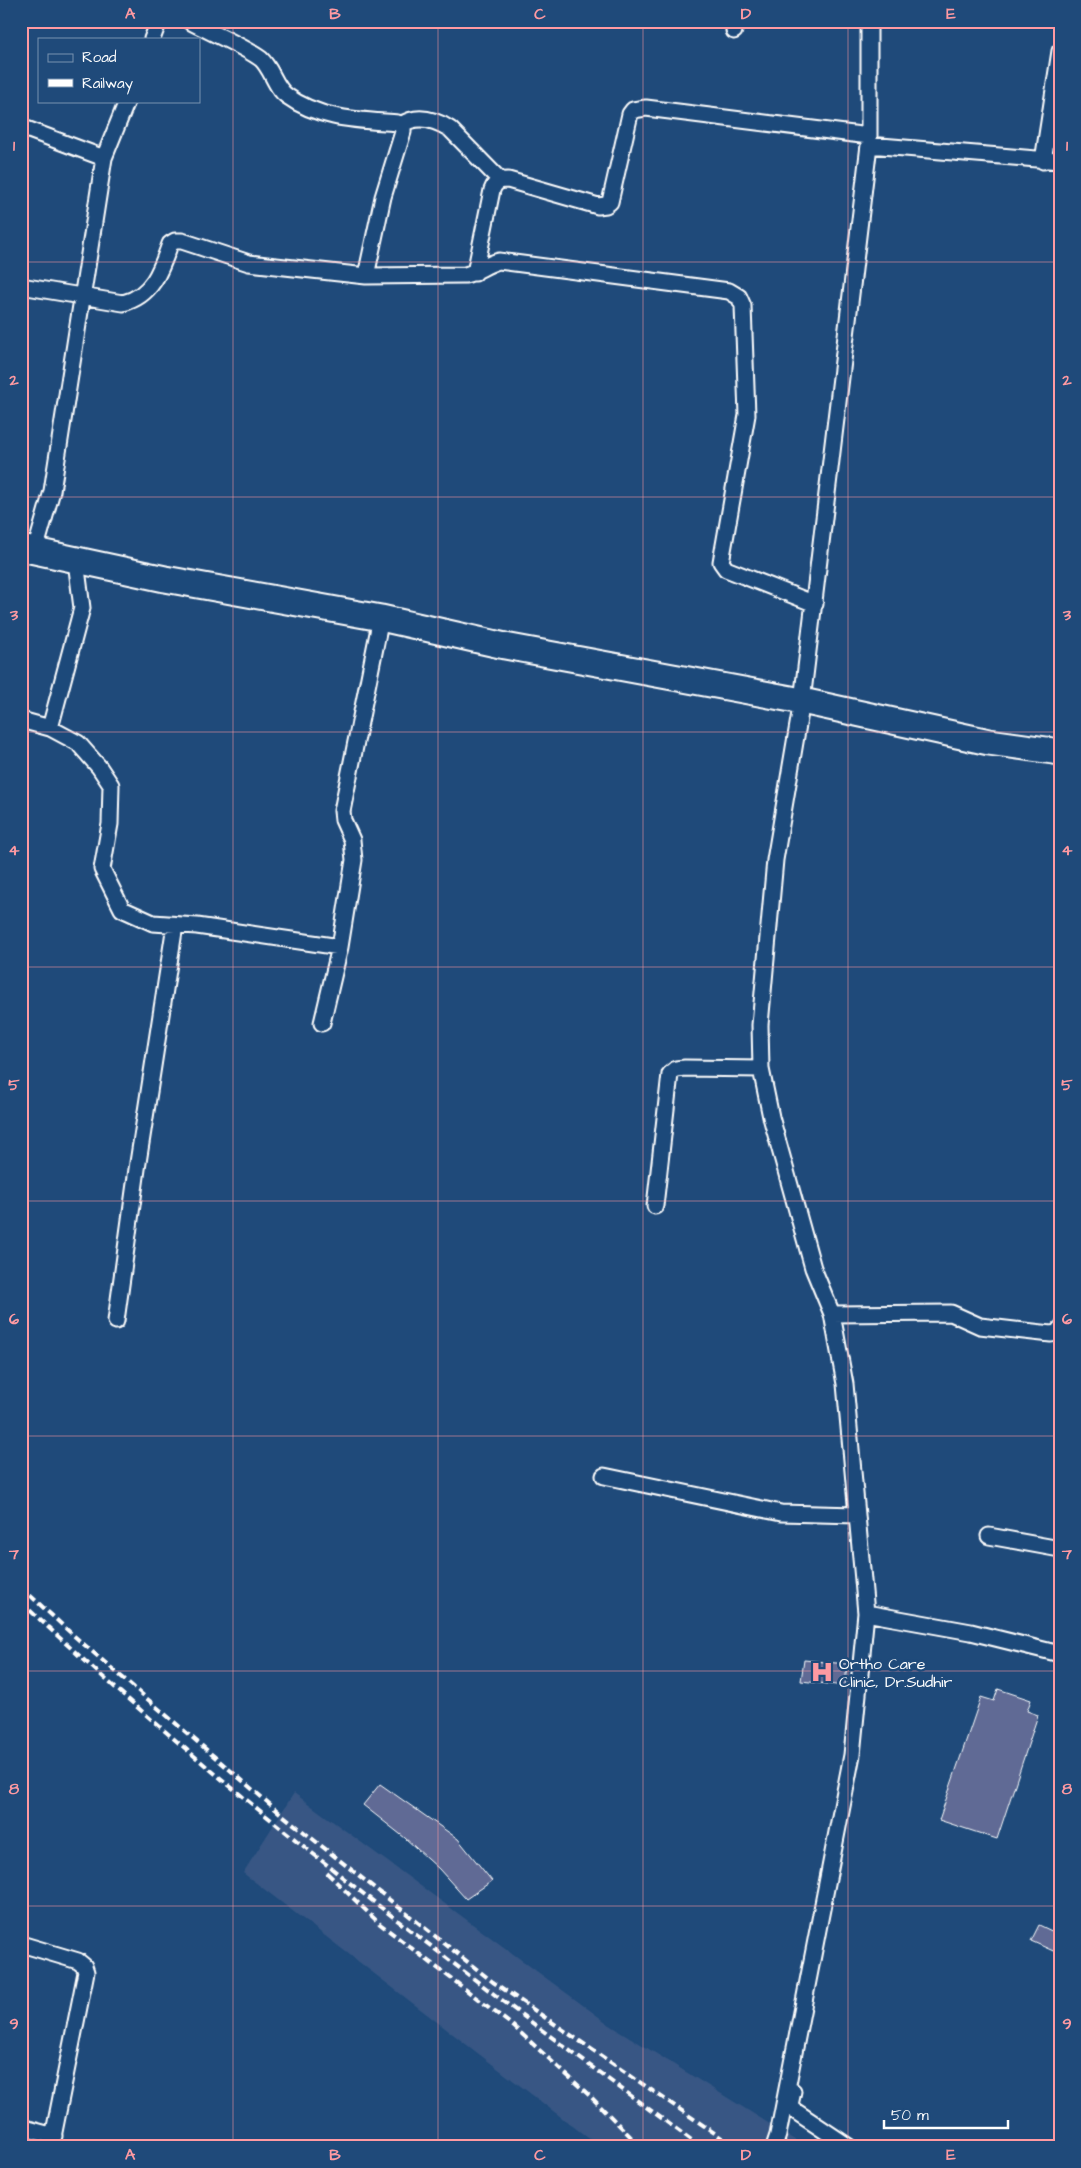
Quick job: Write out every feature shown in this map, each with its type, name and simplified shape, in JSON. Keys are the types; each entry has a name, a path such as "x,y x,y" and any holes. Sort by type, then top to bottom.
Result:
{"main road":[{"path":"28,550 76,561 381,618 505,646 802,701 989,742 1060,752"}],"street":[{"path":"152,38 159,21"},
{"path":"189,21 258,57 268,67 286,96 316,111 348,120 398,123 401,126 402,132 383,198 366,276"},
{"path":"774,2147 778,2135 852,1755 866,1613 845,1384 832,1314 813,1268 771,1116 761,1069 760,1025 775,860 802,701 815,604 869,140 869,21"},
{"path":"1043,161 1060,51"},
{"path":"28,550 52,490 104,158 127,102"},
{"path":"475,272 494,184 500,180 508,180 598,206 606,205 610,202 630,114 638,109 869,140 1043,161 1060,161"},
{"path":"401,126 416,118 440,123 450,129 500,180"},
{"path":"21,127 104,158"},
{"path":"21,286 82,295 124,304 137,300 158,277 170,244 175,241 182,241 249,263 366,276 465,275 475,272 487,264 500,261 729,291 739,297 744,306 747,415 721,562 726,569 815,604"},
{"path":"50,728 82,608 76,561"},
{"path":"322,1023 340,947 354,860 352,840 343,820 342,811 381,618"},
{"path":"21,720 50,728 78,743 99,767 110,785 110,824 102,869 122,909 152,923 197,926 340,947"},
{"path":"116,1321 137,1169 175,925"},
{"path":"655,1206 670,1074 676,1069 685,1068 761,1069"},
{"path":"832,1314 951,1313 980,1326 1051,1334 1059,1333"},
{"path":"604,1476 780,1512 856,1515"},
{"path":"989,1536 1060,1549"},
{"path":"866,1613 971,1632 1060,1654"},
{"path":"837,1829 838,1866 815,1989 790,2105 795,2111 849,2147"},
{"path":"21,1944 78,1961 84,1966 86,1972 53,2142 21,2128"}],"shaded area":[{"path":"294,1793 610,2025 807,2147 600,2147 243,1873"}],"building":[{"path":"804,1660 847,1664 845,1686 801,1681"},
{"path":"998,1689 1031,1700 1027,1711 1038,1715 997,1839 939,1820 981,1697 994,1701"},
{"path":"380,1784 458,1839 492,1881 466,1899 439,1869 405,1838 363,1805"},
{"path":"1039,1925 1060,1935 1060,1954 1031,1941"}],"railway":[{"path":"21,1587 73,1635 280,1813 493,1982 735,2147"},
{"path":"21,1602 101,1676 267,1817 438,1952 701,2147"},
{"path":"327,1873 380,1924 512,2025 591,2097 641,2147"}],"place":[{"name":"Ortho Care Clinic, Dr.Sudhir","path":"822,1672"}]}
